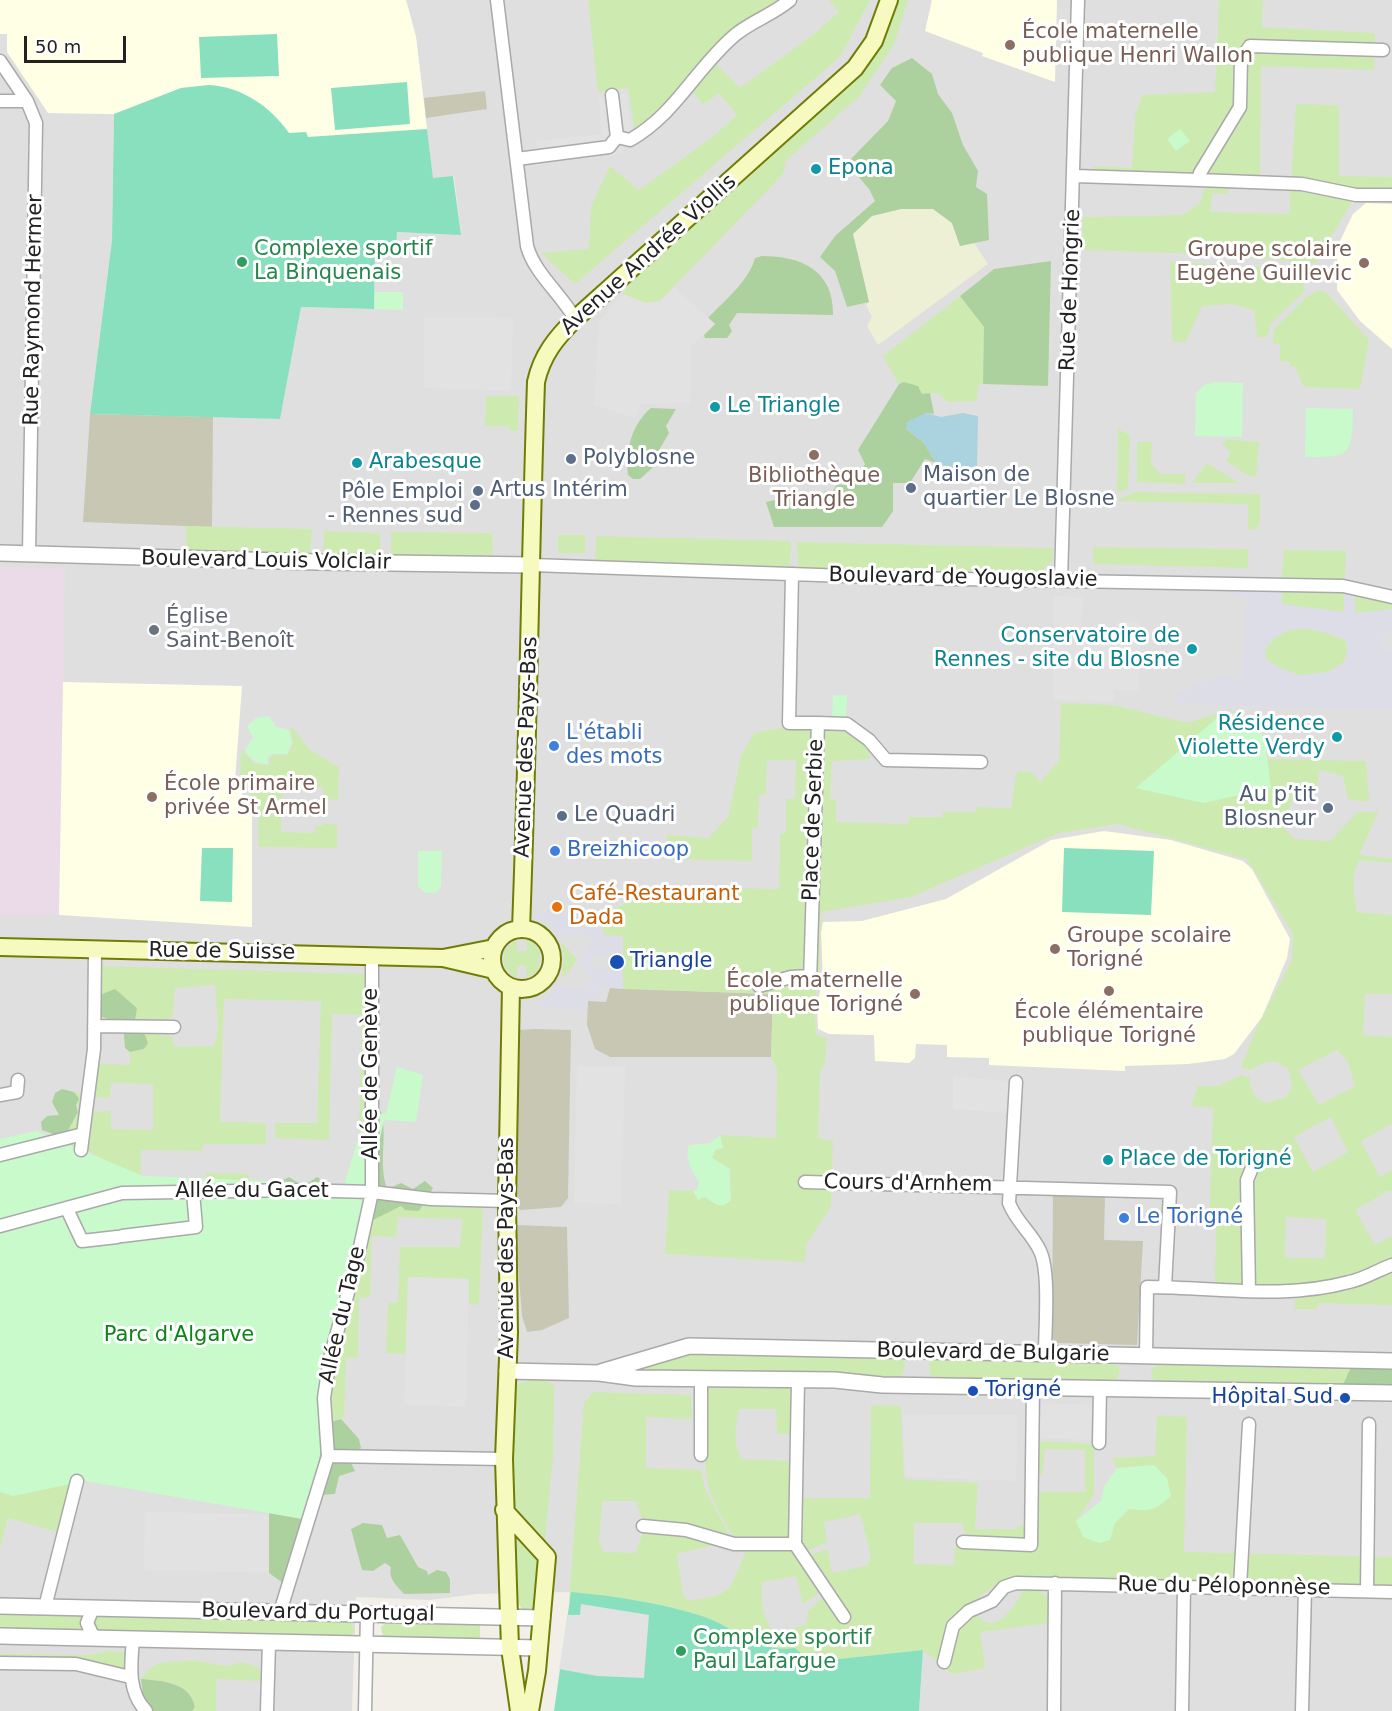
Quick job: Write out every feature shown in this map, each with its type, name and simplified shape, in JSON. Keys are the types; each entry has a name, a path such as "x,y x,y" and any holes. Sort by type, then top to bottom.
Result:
{"main road":[{"name":"Avenue Andrée Viollis","path":"532,565 531,516 536,382 547,352 575,319 855,68 874,42 889,0"},
{"name":"Avenue des Pays-Bas","path":"521,929 532,565"},
{"path":"521,929 535,932 546,940 551,953 551,966 545,978 535,986 523,989 511,987 501,981 494,970 492,959 494,948 502,936 510,930 521,929"},
{"name":"Rue de Suisse","path":"0,947 443,958 494,970"},
{"name":"Rue de Suisse","path":"443,958 494,948"},
{"name":"Avenue des Pays-Bas","path":"511,987 504,1510 510,1648 519,1711"},
{"path":"504,1510 547,1557 530,1711"}],"street":[{"path":"497,0 529,254 575,319"},
{"path":"617,136 630,140 644,132 671,109 706,63 736,34 790,0"},
{"name":"Rue de Hongrie","path":"1061,580 1075,176 1078,0"},
{"path":"1199,180 1200,173 1240,107 1241,59 1250,46 1383,50"},
{"name":"Rue Raymond Hermer","path":"0,61 27,101 36,123 29,553"},
{"path":"517,159 609,147 617,136 612,95"},
{"path":"0,101 27,101"},
{"path":"1075,176 1302,184 1356,195 1392,195"},
{"name":"Boulevard Louis Volclair","path":"0,553 258,561 532,565"},
{"name":"Boulevard de Yougoslavie","path":"532,565 792,574 1343,586 1392,597"},
{"name":"Place de Serbie","path":"792,574 789,723 847,724 869,740 886,760 981,762"},
{"name":"Place de Serbie","path":"759,986 791,977 810,979 818,723"},
{"path":"81,1150 94,1049 95,949"},
{"name":"Allée de Genève","path":"372,956 372,1192"},
{"path":"94,1026 174,1027"},
{"path":"0,1095 17,1092 18,1080"},
{"path":"1016,1082 1009,1203 1014,1216 1040,1249 1046,1265 1045,1354"},
{"path":"0,1155 83,1134"},
{"path":"1249,1292 1247,1180 1254,1164"},
{"name":"Cours d'Arnhem","path":"805,1182 1010,1187"},
{"path":"1010,1187 1170,1192 1165,1287"},
{"path":"67,1209 82,1241 196,1227 193,1192"},
{"name":"Allée du Gacet","path":"0,1226 122,1193 372,1192 431,1199 507,1201"},
{"name":"Allée du Tage","path":"280,1612 328,1456 324,1398 330,1358 358,1256 372,1192"},
{"path":"1146,1356 1147,1287 1249,1292 1299,1290 1350,1282 1392,1265"},
{"name":"Boulevard de Bulgarie","path":"599,1373 688,1346 1392,1361"},
{"name":"Boulevard de Bulgarie","path":"507,1371 599,1373 636,1378 798,1380 882,1385 1392,1392"},
{"path":"701,1379 701,1455"},
{"path":"798,1380 795,1544 844,1617"},
{"path":"963,1542 1031,1545 1033,1387"},
{"path":"1099,1443 1100,1388"},
{"path":"1240,1587 1249,1424"},
{"path":"1367,1591 1369,1424"},
{"path":"328,1456 504,1459"},
{"path":"45,1607 77,1481"},
{"path":"643,1526 686,1530 735,1544 795,1544"},
{"name":"Rue du Péloponnèse","path":"944,1662 953,1626 969,1611 992,1601 1004,1587 1016,1583 1392,1592"},
{"path":"1054,1711 1055,1583"},
{"path":"1182,1711 1184,1586"},
{"path":"1302,1711 1305,1589"},
{"name":"Boulevard du Portugal","path":"0,1606 542,1618"},
{"path":"93,1608 87,1623 94,1638"},
{"path":"365,1711 366,1614"},
{"name":"Boulevard du Portugal","path":"0,1636 538,1648"},
{"path":"132,1639 130,1677 140,1705 146,1711"},
{"path":"267,1711 269,1642"},
{"path":"0,1663 76,1664 130,1677"}],"shaded area":[{"path":"0,0 406,0 416,37 427,129 308,137 306,133 289,133 263,105 241,93 209,85 181,88 114,114 48,113 7,52 7,34 0,34"},
{"path":"406,0 1392,0 1392,1711 919,1711 923,1650 809,1662 616,1596 571,1592 477,1594 430,1600 356,1597 352,1711 0,1711 0,34 7,34 48,113 114,114 112,240 90,414 280,419 301,307 374,309 375,248 396,232 461,234 454,176 433,179 416,37"},
{"name":"École maternelle publique Henri Wallon","path":"932,0 1057,0 1055,82 982,56 983,53 925,31"},
{"path":"485,91 487,109 426,118 424,98"},
{"path":"626,93 632,129 622,153 533,166 537,141 601,134 599,97"},
{"name":"Groupe scolaire Eugène Guillevic","path":"1366,203 1392,204 1392,349 1360,321 1337,290 1337,247 1353,214"},
{"path":"901,209 933,209 952,223 960,246 974,243 988,264 878,345 867,326 872,317 866,305 869,302 853,233 871,216"},
{"path":"674,287 715,324 691,347 690,403 641,404 635,418 594,405 599,321 623,294 646,303 660,301"},
{"path":"424,317 513,318 511,391 424,388"},
{"path":"90,414 213,417 212,527 83,522"},
{"path":"0,567 65,569 59,915 0,915"},
{"path":"1229,575 1345,580 1392,593 1392,603 1355,592 1355,613 1392,609 1392,630 1384,634 1380,642 1384,650 1392,651 1392,709 1176,704 1177,695 1207,679 1228,676 1243,680 1246,597 1230,596","holes":["1282,591 1344,591 1344,612 1282,604","1290,629 1312,629 1339,636 1348,646 1345,662 1329,672 1299,675 1278,667 1266,659 1265,650 1273,639"]},
{"path":"1053,596 1083,597 1081,634 1115,636 1115,621 1141,621 1139,691 1115,690 1114,701 1053,700"},
{"name":"École primaire privée St Armel","path":"63,682 242,686 235,780 252,813 252,927 59,915"},
{"name":"Groupe scolaire Torigné","path":"1104,831 1171,840 1243,861 1252,869 1290,939 1287,958 1262,1017 1234,1054 1225,1059 1188,1064 1125,1066 1125,1071 989,1065 989,1058 947,1057 947,1045 916,1044 915,1058 909,1063 875,1061 874,1035 829,1034 818,1029 817,1004 823,980 821,932 823,922 862,921 946,899 1051,840"},
{"path":"537,912 601,913 601,935 623,936 623,989 599,987 600,1000 586,1000 586,1010 539,1008 555,986 585,989 585,982 592,982 592,977 584,971 581,960 588,952 588,946 592,946 592,942 586,941 586,935 562,935 561,941 547,921 537,921","holes":["592,956 614,956 614,967 591,967"]},
{"path":"610,988 773,994 771,1057 610,1057 595,1049 587,1025 588,1001 606,1002"},
{"path":"518,1030 571,1030 568,1198 561,1207 520,1210 514,1202"},
{"path":"577,1066 625,1066 621,1204 574,1203"},
{"path":"953,1076 1016,1082 1014,1114 953,1109"},
{"path":"1053,1193 1105,1195 1104,1240 1143,1241 1137,1345 1055,1343 1052,1336"},
{"path":"515,1225 567,1227 569,1318 542,1330 527,1332 522,1316"},
{"path":"408,1277 469,1279 466,1407 404,1405"},
{"path":"1036,1403 1096,1405 1096,1440 1036,1438"},
{"path":"903,1414 1018,1415 1016,1481 905,1477"},
{"path":"145,1512 269,1514 269,1573 144,1570"},
{"path":"581,1604 649,1615 644,1678 597,1676 559,1669 568,1615 580,1615"}],"green space":[{"path":"588,0 786,0 736,29 667,106 635,132 628,88 598,92"},
{"path":"829,0 870,0 840,57 575,284 541,253 589,249 591,206 610,166 639,190 714,136 737,115 719,93 703,105 692,91 716,64 740,88 814,34 839,12"},
{"path":"895,0 908,0 894,44 859,97 785,161 784,173 660,301 646,303 623,294 627,286 824,104"},
{"path":"1219,0 1263,0 1262,27 1375,33 1374,70 1261,66 1260,179 1094,173 1093,166 1132,168 1135,118 1142,95 1215,92"},
{"path":"277,34 279,76 201,78 199,37"},
{"path":"912,58 932,74 938,94 952,113 963,145 978,171 976,187 987,194 989,240 960,246 952,223 933,209 901,209 872,216 853,234 869,302 847,307 835,271 820,257 835,236 875,201 869,189 847,163 888,121 896,101 880,85 892,68"},
{"path":"407,82 410,124 335,130 331,88"},
{"name":"Complexe sportif La Binquenais","path":"209,85 244,94 264,106 289,133 306,132 308,137 427,129 433,178 453,176 461,235 397,232 396,248 375,248 374,309 301,307 280,419 90,414 112,240 114,114 181,88"},
{"path":"1296,104 1339,105 1339,176 1392,177 1392,193 1356,195 1315,263 1204,254 1082,250 1083,217 1182,215 1201,202 1203,191 1207,186 1227,186 1227,194 1212,193 1211,212 1289,214"},
{"path":"1180,129 1190,141 1176,151 1167,139"},
{"path":"762,256 790,259 812,269 828,287 833,315 737,313 729,325 732,331 727,338 705,338 704,335 715,324 708,318 742,283 755,258"},
{"path":"1051,261 1048,386 983,384 984,327 960,296 994,269"},
{"path":"1170,262 1295,271 1304,283 1304,292 1271,323 1267,337 1257,337 1254,310 1231,304 1202,306 1185,343 1172,341"},
{"path":"1319,290 1325,291 1369,340 1360,389 1304,387 1295,367 1290,366 1290,362 1280,361 1280,344 1273,344 1274,329 1305,298"},
{"path":"375,292 403,292 403,310 374,309"},
{"path":"960,296 984,327 983,384 978,385 977,401 948,402 937,393 922,394 904,382 899,384 883,356"},
{"path":"904,382 918,386 922,394 930,393 934,414 926,413 906,429 924,443 936,463 925,459 910,483 893,483 893,511 882,527 774,527 766,502 789,497 792,504 810,504 813,498 821,498 825,491 833,491 837,484 845,485 849,478 857,478 865,464 858,450 899,384"},
{"path":"1215,382 1243,383 1242,437 1195,436 1196,393 1204,385"},
{"path":"486,396 519,396 518,430 511,431 508,426 485,426"},
{"path":"651,408 676,409 666,426 669,433 658,452 662,459 640,479 633,479 628,475 627,466 631,438 644,414"},
{"path":"1306,408 1353,409 1352,436 1346,451 1332,456 1305,457"},
{"path":"1118,429 1130,435 1128,488 1117,493"},
{"path":"1227,439 1259,442 1256,476 1249,476 1226,461 1231,452 1222,444"},
{"path":"1137,442 1152,442 1151,463 1160,474 1185,474 1185,484 1137,482"},
{"path":"1207,463 1239,483 1192,483"},
{"path":"1134,492 1260,494 1260,522 1255,530 1248,529 1248,504 1115,501"},
{"path":"186,526 312,529 310,557 187,553"},
{"path":"324,531 380,533 380,554 375,560 323,558"},
{"path":"391,532 492,533 493,560 397,560 391,555"},
{"path":"558,535 585,535 585,553 558,553"},
{"path":"596,536 791,541 790,569 595,561"},
{"path":"797,542 1053,548 1053,560 1039,573 798,568"},
{"path":"1093,547 1248,549 1248,568 1093,564"},
{"path":"1284,550 1346,551 1345,580 1282,577"},
{"path":"1281,591 1344,591 1344,613 1281,604"},
{"path":"1355,591 1392,603 1392,609 1355,614"},
{"path":"1302,628 1325,632 1345,640 1346,658 1335,669 1309,675 1287,672 1266,659 1265,650 1275,637 1290,630"},
{"path":"833,695 847,695 846,717 832,717"},
{"path":"1061,703 1113,705 1188,723 1225,711 1234,758 1366,761 1369,802 1348,799 1343,776 1319,770 1317,786 1298,786 1282,825 1294,839 1330,841 1358,812 1378,812 1359,855 1392,859 1392,863 1359,860 1355,873 1354,899 1357,912 1392,915 1392,994 1365,994 1363,1035 1392,1037 1392,1124 1361,1141 1380,1177 1392,1170 1392,1191 1388,1191 1355,1210 1375,1245 1392,1236 1392,1305 1318,1303 1317,1309 1295,1309 1295,1295 1284,1285 1215,1284 1216,1225 1209,1224 1213,1108 1191,1106 1198,1086 1219,1086 1241,1075 1250,1078 1254,1093 1266,1103 1286,1097 1292,1087 1289,1070 1275,1062 1266,1062 1251,1070 1241,1067 1256,1029 1292,960 1293,934 1247,859 1118,824 1059,833 911,897 821,912 820,977 814,1002 816,1034 827,1038 825,1063 820,1072 818,1138 833,1141 831,1206 806,1245 805,1262 665,1254 669,1190 693,1191 698,1200 705,1197 716,1205 731,1200 730,1168 714,1162 712,1156 715,1150 723,1147 720,1135 776,1138 777,1069 771,1057 773,994 623,989 623,937 603,935 604,916 627,902 638,886 779,889 780,834 786,833 786,799 795,799 796,760 767,760 766,794 759,795 758,828 752,829 752,861 665,859 667,835 709,838 728,817 741,756 754,733 790,726 846,729 868,743 870,759 832,761 830,798 836,801 836,822 908,824 909,817 943,817 943,812 976,812 976,807 1011,808 1017,771 1031,772 1040,782 1059,761","holes":["1337,1050 1348,1062 1355,1086 1319,1105 1298,1070","1331,1117 1348,1152 1313,1172 1294,1137","1286,1217 1326,1219 1325,1258 1285,1258"]},
{"path":"1225,711 1250,719 1265,740 1271,788 1203,803 1136,788"},
{"path":"269,716 276,727 289,730 292,743 287,754 272,754 268,757 268,764 260,764 254,761 245,750 253,738 247,726 256,718"},
{"path":"292,727 310,750 339,767 338,800 324,799 323,787 288,786 287,793 282,793 281,832 315,833 316,825 322,826 323,823 337,825 337,848 258,847 259,810 240,776 241,749 253,763 269,766 270,758 275,755 288,755 293,744 290,728"},
{"path":"202,848 233,848 232,902 200,901"},
{"path":"1064,848 1154,851 1151,915 1062,912"},
{"path":"418,851 442,851 441,886 436,893 425,893 418,886"},
{"path":"517,939 517,951 527,951 526,939 533,942 540,952 538,971 526,979 526,966 517,966 517,979 504,967 504,950"},
{"path":"561,941 577,960 562,979 564,956"},
{"path":"102,966 368,974 368,1116 361,1140 359,1134 362,1015 332,1014 329,1140 275,1138 275,1123 317,1123 321,1001 224,999 220,1122 266,1123 266,1144 203,1144 202,1151 141,1150 141,1178 206,1179 206,1173 249,1174 249,1179 153,1188 85,1149 0,1177 40,1153 67,1131 75,1118 78,1105 74,1092 84,1097 90,1112 111,1111 111,1129 153,1130 153,1084 111,1083 110,1098 93,1097 98,1063 130,1065 130,1052 144,1049 145,1031 155,1030 160,1035 172,1036 174,1047 214,1046 218,1028 215,985 175,988 173,1016 160,1022 150,1023 135,1020 137,1008 115,989 100,995"},
{"path":"115,989 137,1008 135,1020 140,1022 148,1043 144,1049 130,1052 125,1048 123,1024 99,1016 97,996"},
{"name":"Parc d'Algarve","path":"397,1067 423,1075 416,1122 384,1120 367,1198 308,1520 85,1481 13,1496 0,1492 0,1139 36,1131 143,1176 344,1184 365,1117 386,1113"},
{"path":"62,1089 74,1092 79,1099 76,1105 78,1112 65,1136 67,1145 56,1135 42,1130 41,1122 47,1116 59,1115 52,1102 55,1093"},
{"path":"381,1111 384,1131 383,1169 387,1189 401,1183 413,1189 425,1181 433,1188 419,1211 405,1210 401,1206 359,1227 321,1425 341,1419 359,1439 361,1448 350,1461 355,1471 339,1476 335,1494 310,1496 283,1583 269,1573 269,1514 280,1494 278,1183 289,1177 303,1186 317,1177 333,1187 344,1184 361,1140 365,1117"},
{"path":"720,1135 723,1148 715,1150 712,1158 729,1168 731,1200 724,1205 705,1197 698,1200 693,1191 697,1189 699,1182 691,1169 687,1155 689,1145 710,1143"},
{"path":"426,1203 483,1205 479,1305 469,1304 469,1279 408,1277 406,1354 386,1353 388,1303 398,1302 400,1247 460,1247 462,1219 398,1217 396,1237 372,1236 370,1297 359,1298 358,1358 346,1358 344,1417 321,1425 359,1227 401,1205 419,1211"},
{"path":"688,1352 901,1358 905,1362 904,1371 898,1380 631,1373 626,1368"},
{"path":"938,1358 1105,1362 1120,1367 1118,1378 1110,1382 936,1377 930,1375 929,1361"},
{"path":"1162,1363 1392,1366 1392,1388 1158,1383 1151,1377 1152,1368"},
{"path":"1352,1365 1392,1366 1392,1388 1342,1387"},
{"path":"544,1378 554,1386 553,1455 539,1604 535,1609 522,1609 517,1601 511,1453 515,1385"},
{"path":"707,1384 792,1386 792,1434 777,1434 776,1409 739,1409 736,1428 736,1441 741,1459 790,1461 793,1539 822,1591 803,1604 796,1576 762,1582 763,1609 774,1632 807,1625 808,1611 826,1595 809,1555 828,1549 831,1570 834,1573 868,1565 871,1555 860,1514 824,1522 827,1542 805,1552 800,1543 801,1498 870,1498 871,1405 901,1406 904,1479 978,1483 975,1529 1016,1529 1035,1518 1038,1492 1085,1492 1085,1450 1045,1449 1042,1475 1035,1475 1036,1441 1094,1444 1094,1495 1076,1521 1115,1523 1129,1509 1154,1465 1117,1468 1112,1458 1155,1456 1157,1415 1187,1417 1184,1552 1392,1557 1392,1586 1233,1581 1002,1580 970,1604 977,1615 992,1623 999,1621 1012,1608 1023,1590 1037,1589 1050,1598 1049,1623 980,1632 985,1668 952,1674 923,1650 809,1662 569,1601 584,1403 593,1392 691,1395 692,1419 646,1417 646,1468 701,1470 705,1489 732,1540 644,1524 636,1501 602,1501 599,1541 603,1552 635,1553 645,1528 713,1541 711,1546 677,1554 683,1595 689,1601 714,1596 722,1593 731,1584 745,1554 719,1512 709,1488 705,1451","holes":["914,1523 962,1523 967,1540 962,1547 955,1547 954,1565 914,1564"]},
{"path":"0,1457 62,1476 71,1487 61,1533 8,1518 0,1549"},
{"path":"1154,1465 1167,1478 1171,1496 1152,1509 1129,1509 1115,1523 1110,1540 1099,1543 1083,1537 1076,1521 1101,1501 1104,1486 1117,1468"},
{"path":"363,1523 382,1525 387,1538 400,1535 418,1567 427,1571 428,1575 437,1570 446,1572 450,1579 450,1593 404,1594 392,1579 391,1567 385,1563 373,1571 362,1570 351,1529"},
{"name":"Complexe sportif Paul Lafargue","path":"571,1592 638,1601 702,1616 769,1647 795,1648 810,1662 923,1650 919,1711 554,1711"},
{"path":"0,1611 84,1613 85,1631 0,1631"},
{"path":"95,1615 349,1620 355,1631 349,1639 98,1633 91,1627"},
{"path":"387,1621 480,1625 480,1642 383,1637 381,1627"},
{"path":"107,1651 125,1652 126,1667 119,1670 0,1657 0,1654 91,1655"},
{"path":"193,1660 226,1666 242,1662 260,1668 260,1681 216,1679 216,1711 192,1711 195,1706 192,1698 181,1687 166,1682 141,1679 158,1664"},
{"path":"141,1679 166,1682 182,1688 188,1692 195,1707 192,1711 151,1711 144,1704"}],"water":[{"path":"926,413 941,417 963,413 978,416 977,470 961,471 936,463 924,443 906,429 907,422"}],"place":[{"name":"École maternelle publique Henri Wallon","path":"1010,45"},
{"name":"Epona","path":"816,169"},
{"name":"Complexe sportif La Binquenais","path":"242,262"},
{"name":"Groupe scolaire Eugène Guillevic","path":"1364,263"},
{"name":"Le Triangle","path":"715,407"},
{"name":"Bibliothèque Triangle","path":"814,455"},
{"name":"Polyblosne","path":"571,459"},
{"name":"Arabesque","path":"357,463"},
{"name":"Maison de quartier Le Blosne","path":"911,488"},
{"name":"Artus Intérim","path":"478,491"},
{"name":"Pôle Emploi - Rennes sud","path":"475,505"},
{"name":"Église Saint-Benoît","path":"154,630"},
{"name":"Conservatoire de Rennes - site du Blosne","path":"1192,649"},
{"name":"Résidence Violette Verdy","path":"1337,737"},
{"name":"L'établi des mots","path":"554,746"},
{"name":"École primaire privée St Armel","path":"152,797"},
{"name":"Au p’tit Blosneur","path":"1328,808"},
{"name":"Le Quadri","path":"562,816"},
{"name":"Breizhicoop","path":"555,851"},
{"name":"Café-Restaurant Dada","path":"557,907"},
{"name":"Groupe scolaire Torigné","path":"1055,949"},
{"name":"Triangle","path":"617,962"},
{"name":"École élémentaire publique Torigné","path":"1109,991"},
{"name":"École maternelle publique Torigné","path":"915,994"},
{"name":"Place de Torigné","path":"1108,1160"},
{"name":"Le Torigné","path":"1124,1218"},
{"name":"Torigné","path":"973,1391"},
{"name":"Hôpital Sud","path":"1345,1398"},
{"name":"Complexe sportif Paul Lafargue","path":"681,1651"}]}
